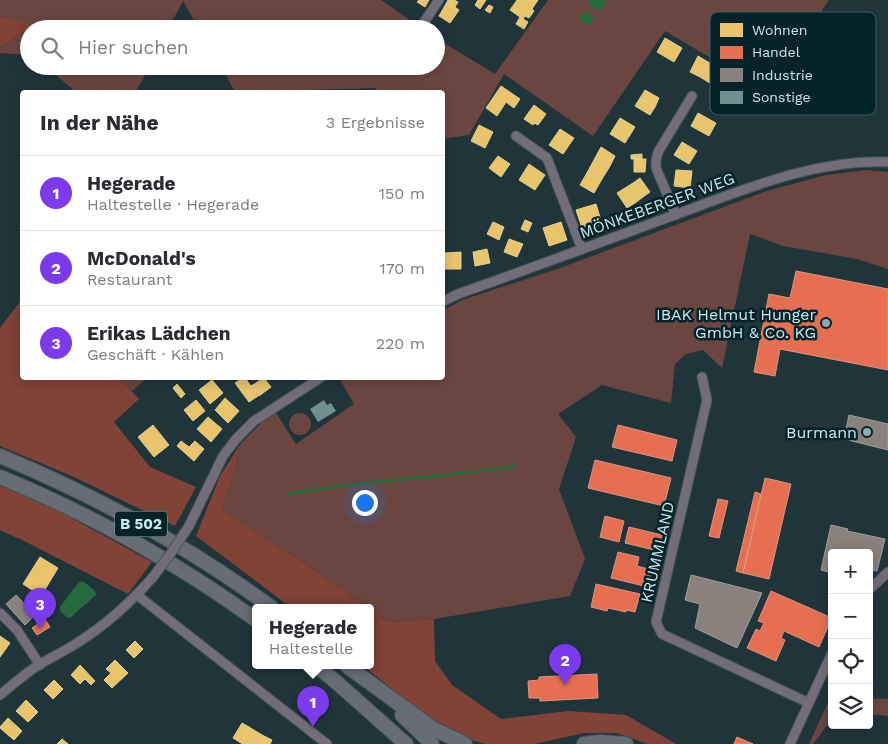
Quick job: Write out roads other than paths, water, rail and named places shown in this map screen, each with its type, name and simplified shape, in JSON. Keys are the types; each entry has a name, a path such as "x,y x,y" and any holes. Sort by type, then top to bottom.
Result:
{"highway":[{"name":"B 502","path":"0,456 70,487 120,512 191,553 266,604"},
{"name":"B 502","path":"0,477 72,510 150,552 199,581 252,617"},
{"path":"321,669 406,744"},
{"path":"351,669 432,744"},
{"path":"351,669 432,728 466,744"},
{"path":"584,744 600,742 626,744"}],"street":[{"path":"425,20 439,0"},
{"path":"676,215 656,168 656,160 658,152 692,96"},
{"path":"516,136 548,158 582,249"},
{"name":"MÖNKEBERGER WEG","path":"445,300 458,294 724,196 793,174 867,161 888,162"},
{"name":"KRUMMLAND","path":"702,377 707,400 656,622 662,634 809,703"},
{"path":"0,695 13,683 78,642 114,616 137,595 153,577 189,526 223,456 236,439 254,421 315,380"},
{"path":"873,586 888,572"},
{"path":"137,595 326,743"},
{"path":"0,613 17,630 40,665"},
{"path":"790,744 828,662"}],"waterway":[{"path":"289,494 346,485 516,466"}],"place":[{"name":"IBAK Helmut Hunger GmbH & Co. KG","path":"826,323"},
{"name":"Burmann","path":"867,432"},
{"name":"Erikas Lädchen","path":"40,629"},
{"name":"McDonald's","path":"565,685"},
{"name":"Hegerade","path":"313,727"}]}
